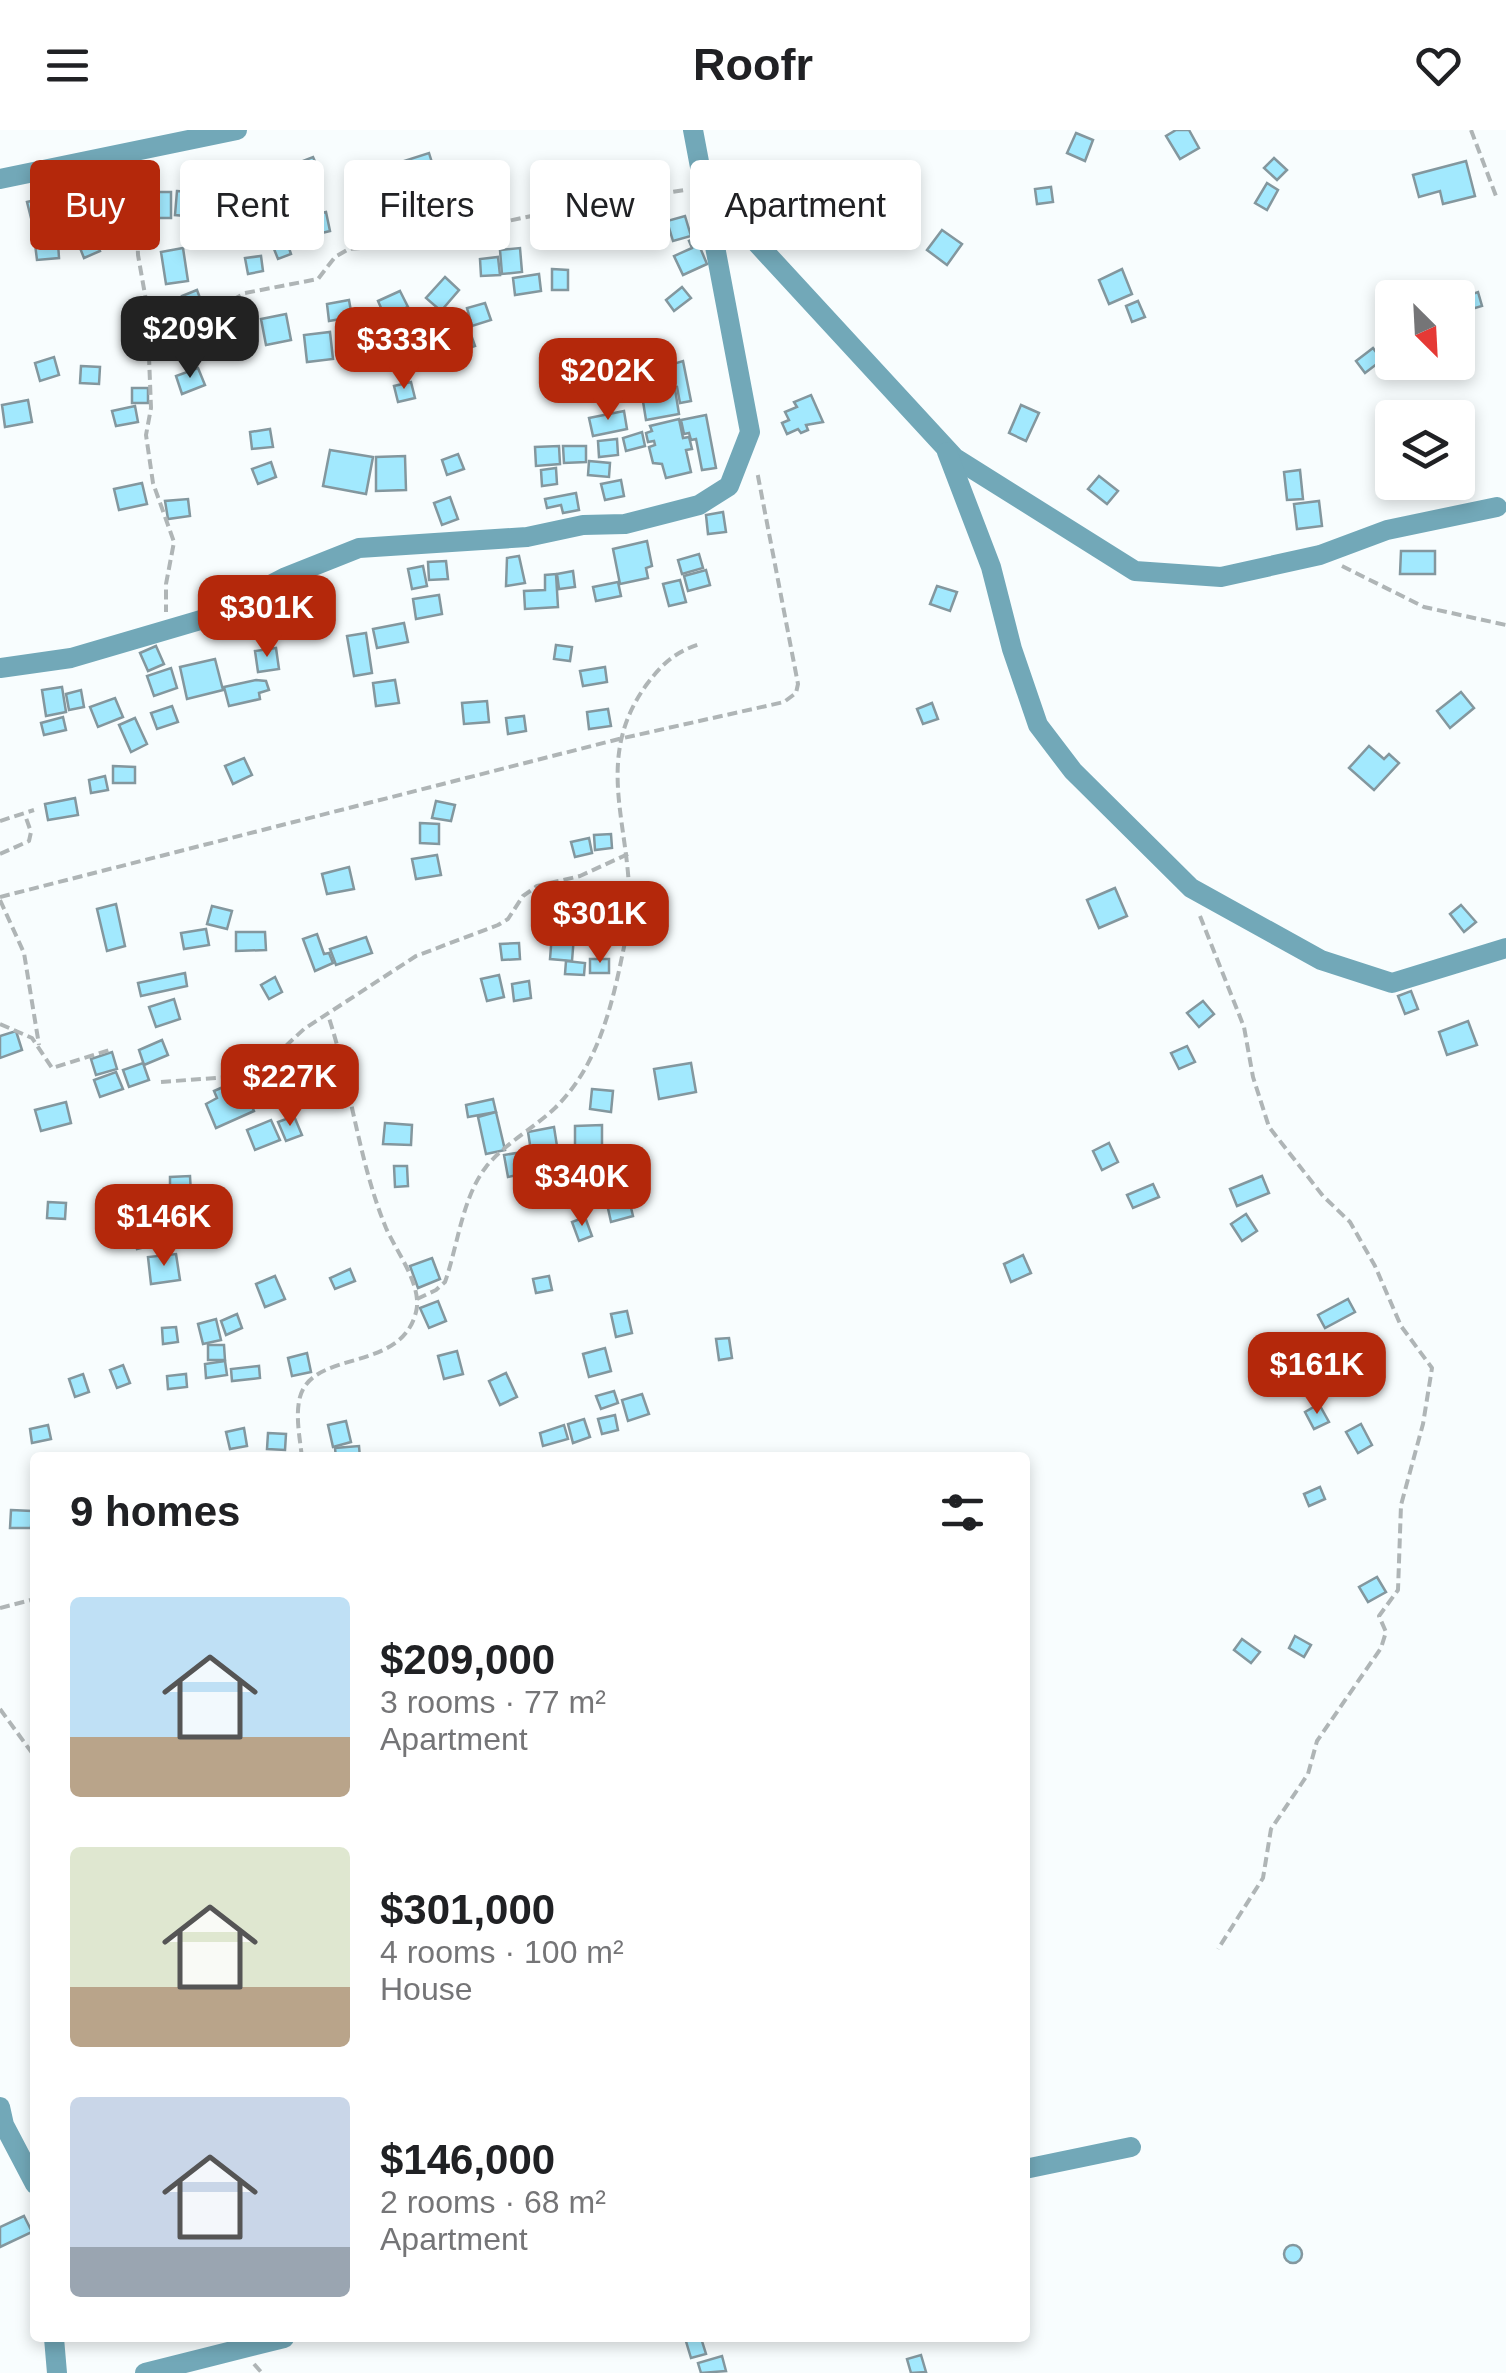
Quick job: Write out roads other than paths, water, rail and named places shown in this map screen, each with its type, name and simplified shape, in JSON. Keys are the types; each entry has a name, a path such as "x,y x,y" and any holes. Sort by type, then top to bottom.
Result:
{"street":[{"path":"10,177 237,130"},
{"path":"693,130 699,160"},
{"path":"0,668 71,658 204,619 286,578 359,548 527,538 583,524 625,524 699,505 729,486 750,432 716,250"},
{"path":"762,250 947,450 996,488 1135,570 1221,577 1320,555 1387,530 1497,508"},
{"path":"947,450 991,567 1012,649 1038,725 1073,771 1190,888 1321,960 1392,983 1506,948"},
{"path":"2,2119 30,2174"},
{"path":"1030,2168 1131,2147"},
{"path":"54,2342 57,2373"},
{"path":"145,2373 268,2342"}]}
